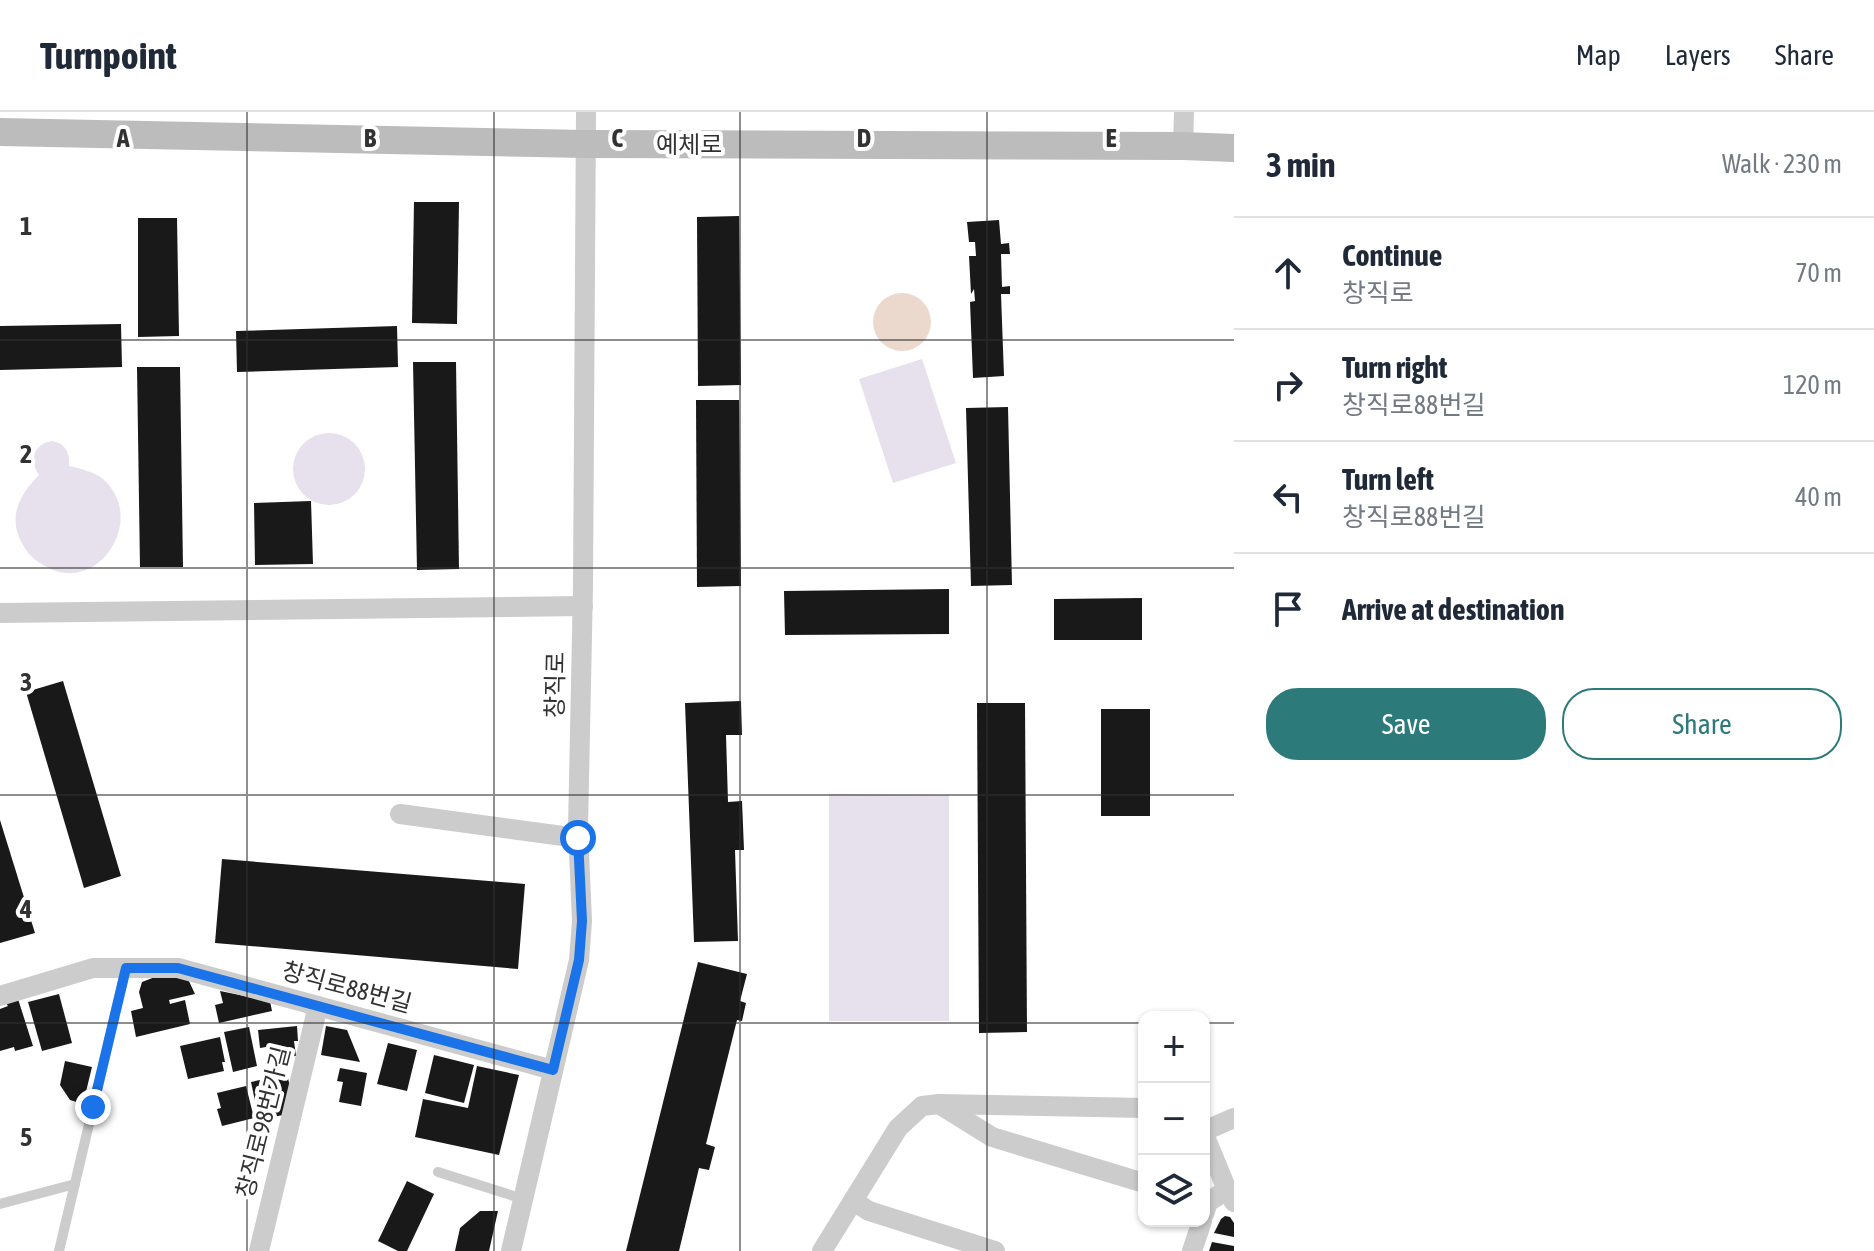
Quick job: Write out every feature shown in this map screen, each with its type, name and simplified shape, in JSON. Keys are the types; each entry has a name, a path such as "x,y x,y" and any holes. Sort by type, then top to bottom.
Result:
{"street":[{"name":"창직로","path":"511,1251 579,960 582,921 578,838 583,606 586,112"},
{"path":"1183,146 1184,112"},
{"name":"예체로","path":"0,132 586,144 1234,148"},
{"path":"0,613 583,606"},
{"path":"400,814 578,838"},
{"name":"창직로88번길","path":"0,996 93,968 178,968 553,1070"},
{"name":"창직로98번가길","path":"259,1251 318,1006"},
{"path":"939,1104 992,1137 1138,1181"},
{"path":"822,1251 898,1128 922,1106 1138,1108"},
{"path":"1210,1129 1234,1118"},
{"path":"1210,1147 1230,1196 1210,1207"},
{"path":"853,1201 869,1211 995,1251"},
{"path":"1192,1251 1199,1227"}],"lane":[{"path":"59,1251 126,968"},
{"path":"438,1172 523,1199"},
{"path":"0,1204 75,1184"}],"shaded area":[{"path":"902,293 913,295 922,302 929,311 929,333 922,342 913,349 902,351 891,349 882,342 875,333 873,322 875,311 882,302 891,295"},
{"path":"922,359 956,463 893,483 859,379"},
{"path":"336,433 355,443 363,455 363,483 355,495 343,503 322,505 303,495 295,483 293,462 303,443 315,435"},
{"path":"52,441 66,449 69,466 103,479 116,496 121,514 118,533 110,550 98,563 82,571 64,573 40,563 25,549 16,526 20,502 39,475 34,464 37,449"},
{"path":"829,794 949,795 949,1021 829,1021"}],"building":[{"path":"414,202 459,202 457,324 412,323"},
{"path":"739,216 741,385 698,386 697,217"},
{"path":"138,218 177,218 179,336 138,337"},
{"path":"999,220 1001,244 1009,243 1010,254 1001,254 1002,287 1010,286 1010,294 1001,294 1004,376 973,378 970,302 975,301 974,289 971,294 969,256 976,256 975,242 969,242 967,222"},
{"path":"121,324 122,367 0,370 0,326"},
{"path":"397,326 398,367 237,372 236,331"},
{"path":"413,362 456,362 459,569 417,570"},
{"path":"137,367 180,367 183,567 140,567"},
{"path":"696,400 739,400 741,586 697,587"},
{"path":"1008,407 1012,585 971,586 966,408"},
{"path":"311,501 313,564 255,565 254,503"},
{"path":"949,589 949,634 785,635 784,591"},
{"path":"1142,598 1142,640 1054,640 1054,599"},
{"path":"63,681 121,876 84,888 26,692"},
{"path":"741,701 742,735 726,735 728,802 742,801 744,850 735,850 738,941 694,942 685,703"},
{"path":"977,703 1025,703 1027,1032 979,1033"},
{"path":"1101,709 1150,709 1150,816 1101,816"},
{"path":"0,820 35,933 0,943"},
{"path":"222,859 525,884 518,969 215,943"},
{"path":"698,962 747,974 740,1001 746,1003 742,1021 737,1020 706,1144 715,1147 709,1170 699,1168 679,1251 626,1251"},
{"path":"155,977 188,979 195,994 169,1000 170,1004 185,1000 190,1024 136,1037 131,1011 143,1008 139,992 142,982"},
{"path":"220,991 270,1001 272,1011 219,1023 215,1005 223,1003"},
{"path":"59,994 72,1043 42,1051 28,1002"},
{"path":"18,999 33,1046 0,1051 0,1009"},
{"path":"297,1026 298,1041 294,1041 296,1056 284,1057 288,1060 286,1064 268,1066 266,1047 260,1048 258,1030"},
{"path":"326,1026 347,1030 360,1062 321,1055"},
{"path":"249,1027 257,1066 233,1072 224,1032"},
{"path":"220,1037 224,1071 188,1079 180,1046"},
{"path":"388,1043 417,1050 407,1091 377,1084"},
{"path":"434,1055 474,1065 464,1103 425,1093"},
{"path":"65,1061 92,1067 83,1104 70,1100 60,1085"},
{"path":"477,1066 519,1075 499,1155 415,1137 423,1099 468,1108"},
{"path":"340,1068 367,1073 361,1106 339,1102 343,1082 337,1081"},
{"path":"287,1074 291,1091 283,1115 259,1120 251,1082"},
{"path":"246,1086 254,1118 222,1126 217,1093"},
{"path":"407,1181 434,1194 407,1251 398,1251 378,1241"},
{"path":"480,1211 498,1211 489,1251 455,1251 460,1228"},
{"path":"1225,1216 1234,1223 1234,1237 1214,1233"},
{"path":"1212,1242 1234,1246 1234,1251 1209,1251"}],"route":[{"path":"93,1107 126,968 178,968 553,1070 579,960 582,921 578,838"}]}
